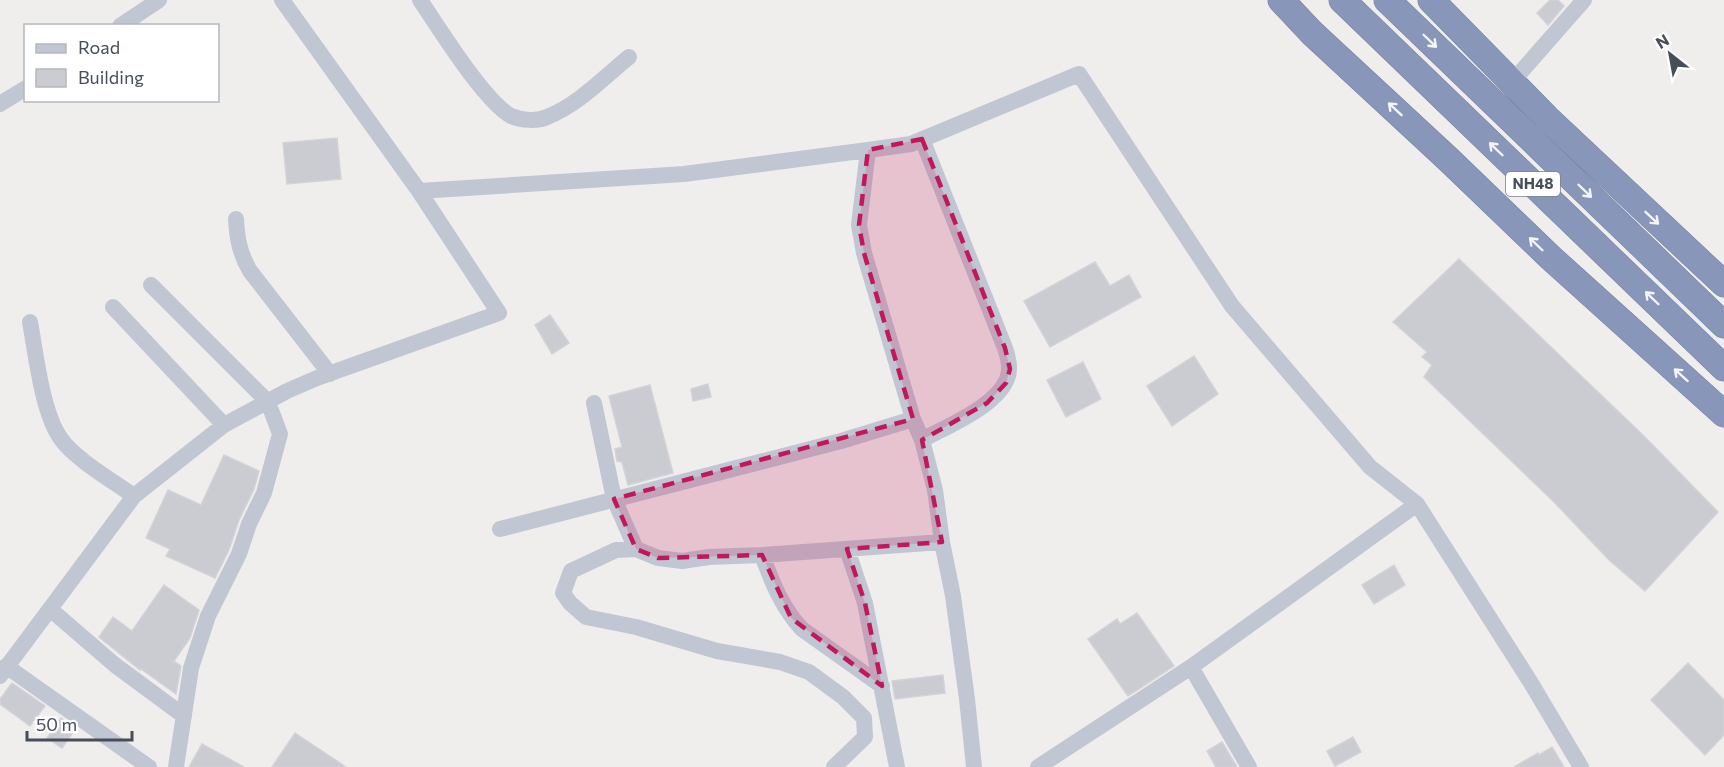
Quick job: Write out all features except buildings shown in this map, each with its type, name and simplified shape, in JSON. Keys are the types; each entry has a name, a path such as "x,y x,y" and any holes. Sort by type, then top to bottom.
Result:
{"highway":[{"path":"1281,0 1312,33 1551,258 1724,414"},
{"name":"NH48","path":"1342,0 1724,368"},
{"name":"NH48","path":"1388,0 1724,324"},
{"path":"1431,0 1547,118 1724,284"}],"street":[{"path":"149,767 3,671 134,496 224,425 287,391 499,313 419,191 282,0"},
{"path":"420,0 497,106 512,116 526,120 545,119 568,107 629,57"},
{"path":"1512,82 1581,1"},
{"path":"122,24 150,2"},
{"path":"419,191 684,174 911,144 1079,74 1232,306 1370,467 1417,504 1531,683 1581,767"},
{"path":"0,104 24,89"},
{"path":"922,139 1005,348 1010,369 1006,383 999,394 922,440"},
{"path":"868,150 859,225 864,252 913,419 922,440 935,490 955,608 974,767"},
{"path":"236,219 241,256 250,271 330,374"},
{"path":"151,285 268,402 280,434 264,493 249,524 239,554 208,616 191,668 176,767"},
{"path":"113,307 224,425"},
{"path":"30,322 41,379 56,431 62,441 74,452 134,496"},
{"path":"594,403 614,499 636,549"},
{"path":"500,528 842,441 913,419"},
{"path":"1038,767 1191,667 1417,504"},
{"path":"834,767 865,737 864,718 843,697 809,672 780,662 717,651 636,627 586,617 570,603 563,593 571,571 616,550 636,549 658,558 682,561 709,556 762,555 942,542"},
{"path":"847,549 865,603 897,767"},
{"path":"762,555 791,618 802,629 882,686"},
{"path":"50,609 115,665 184,716"},
{"path":"1191,667 1249,767"}],"highlighted area":[{"path":"922,139 1005,348 1010,369 1006,383 987,403 922,440 942,542 847,549 865,603 882,686 791,618 762,555 658,558 636,549 614,499 913,419 864,253 859,225 868,150"}]}
